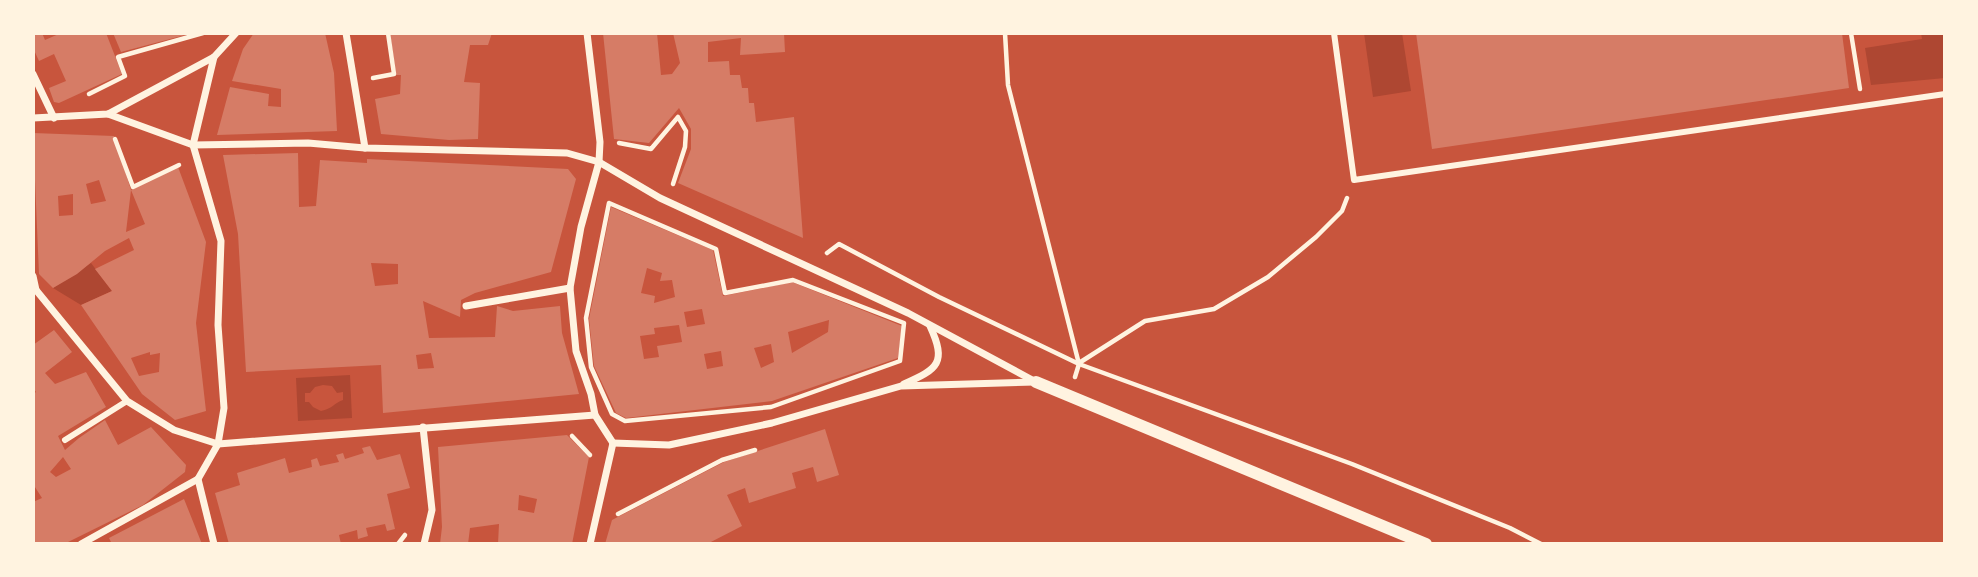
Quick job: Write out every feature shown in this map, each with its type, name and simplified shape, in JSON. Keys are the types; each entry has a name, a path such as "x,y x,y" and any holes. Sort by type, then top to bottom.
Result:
{"street":[{"path":"33,118 108,114 214,57 236,33"},
{"path":"346,33 365,148"},
{"path":"587,33 600,142 599,162 581,227 569,288 576,351 592,394 595,415 613,443 590,544"},
{"path":"1334,33 1354,180 1945,94"},
{"path":"81,544 198,479 218,444 224,408 218,325 221,241 193,145 214,57"},
{"path":"33,74 54,118"},
{"path":"108,114 193,145 308,143 365,148 567,153 599,162 660,198 929,325 1036,382 1426,544"},
{"path":"33,276 34,290 127,401 174,430 218,444 595,415"},
{"path":"466,306 569,288"},
{"path":"613,443 669,445 772,423 901,386 930,372 939,356 937,341 929,325"},
{"path":"901,386 1036,382"},
{"path":"65,440 127,401"},
{"path":"424,428 432,510 424,544"},
{"path":"198,479 215,544"}],"path":[{"path":"88,95 125,76 118,57 203,33"},
{"path":"372,90 371,78 394,74 388,33"},
{"path":"1005,33 1008,85 1079,364 1070,396"},
{"path":"1851,33 1863,107"},
{"path":"600,142 651,149 678,117 686,131 685,147 673,185 684,191"},
{"path":"114,135 133,187 180,164 196,161"},
{"path":"180,164 184,178"},
{"path":"1079,364 1145,321 1214,309 1268,277 1342,211 1354,180"},
{"path":"609,202 716,249 726,293 793,280 904,323 900,361 771,407 625,421 612,414 591,367 586,318 609,202"},
{"path":"809,267 839,244 939,297 1079,364 1352,464 1510,528 1541,544"},
{"path":"793,280 797,262"},
{"path":"569,433 591,455 589,468"},
{"path":"609,519 722,460 761,448"}],"shaded area":[{"path":"1364,33 1402,33 1411,91 1373,97"},
{"path":"1921,33 1945,33 1945,78 1871,85 1865,48 1922,39"},
{"path":"91,263 112,291 81,305 53,288"},
{"path":"350,375 352,418 298,421 296,378","holes":["332,386 337,393 343,392 343,400 321,411 305,402 305,393 310,393 315,387"]}],"building":[{"path":"33,33 42,33 45,40 61,33 106,33 122,74 59,103 54,102 49,88 66,81 54,54 39,61 33,48"},
{"path":"113,33 189,33 189,34 121,52"},
{"path":"254,33 325,33 334,73 337,131 217,135 230,87 269,94 268,106 281,107 281,89 232,81 243,49"},
{"path":"390,33 492,33 488,45 470,45 464,82 480,83 478,139 449,140 381,134 375,99 400,94 401,75 396,75"},
{"path":"603,33 657,33 661,75 672,74 680,63 673,33 784,33 785,52 740,55 741,38 708,42 708,62 729,61 730,75 740,75 742,88 748,88 749,103 754,103 756,122 794,117 803,238 678,183 691,149 691,129 679,108 649,143 614,139"},
{"path":"1416,33 1842,33 1849,88 1432,149"},
{"path":"33,133 114,136 131,190 178,167 206,242 196,323 206,411 175,420 142,394 81,305 112,291 95,269 134,250 129,238 105,251 77,274 53,288 39,274","holes":["99,180 106,201 91,204 86,184","131,190 145,224 126,232","73,194 73,215 59,216 58,196","150,352 150,355 160,353 159,372 139,376 131,358"]},
{"path":"298,153 299,207 316,206 320,160 367,163 367,159 568,169 576,179 551,272 475,293 461,300 460,317 423,301 429,338 495,337 497,306 513,311 560,306 562,333 579,394 383,413 381,365 246,372 238,234 223,155","holes":["371,263 398,264 398,284 375,286","431,353 434,368 418,369 416,355"]},
{"path":"611,207 713,250 723,296 792,282 902,326 898,358 772,401 626,418 616,413 594,366 589,319","holes":["647,268 662,273 660,281 672,280 675,297 654,303 655,296 641,293","702,309 705,324 687,327 684,312","829,320 828,332 792,353 788,332","679,325 682,342 657,346 659,357 644,359 640,336 655,334 654,328","771,344 774,362 761,368 754,348","721,351 723,366 707,369 704,354"]},
{"path":"54,330 72,352 45,373 55,384 86,372 106,407 58,436 65,450 105,420 118,445 151,427 186,465 185,472 143,505 64,544 33,544 33,502 42,498 33,484 33,394 36,392 33,388 33,345","holes":["63,457 71,469 56,477 50,472"]},
{"path":"825,429 839,475 817,482 813,467 792,473 796,488 749,503 745,488 727,495 742,526 707,544 605,544 612,520 724,462"},
{"path":"567,435 589,457 572,544 498,544 499,524 470,528 468,544 440,544 442,527 438,447","holes":["519,495 537,499 534,513 518,510"]},
{"path":"370,446 377,460 400,454 410,488 387,494 395,529 387,531 385,524 366,528 368,536 358,539 357,530 339,535 341,544 229,544 215,493 240,485 237,473 285,458 289,473 312,467 311,460 317,458 320,466 339,462 336,455 343,453 345,459 364,453 362,448"},
{"path":"184,499 202,544 112,544 109,538"}]}
